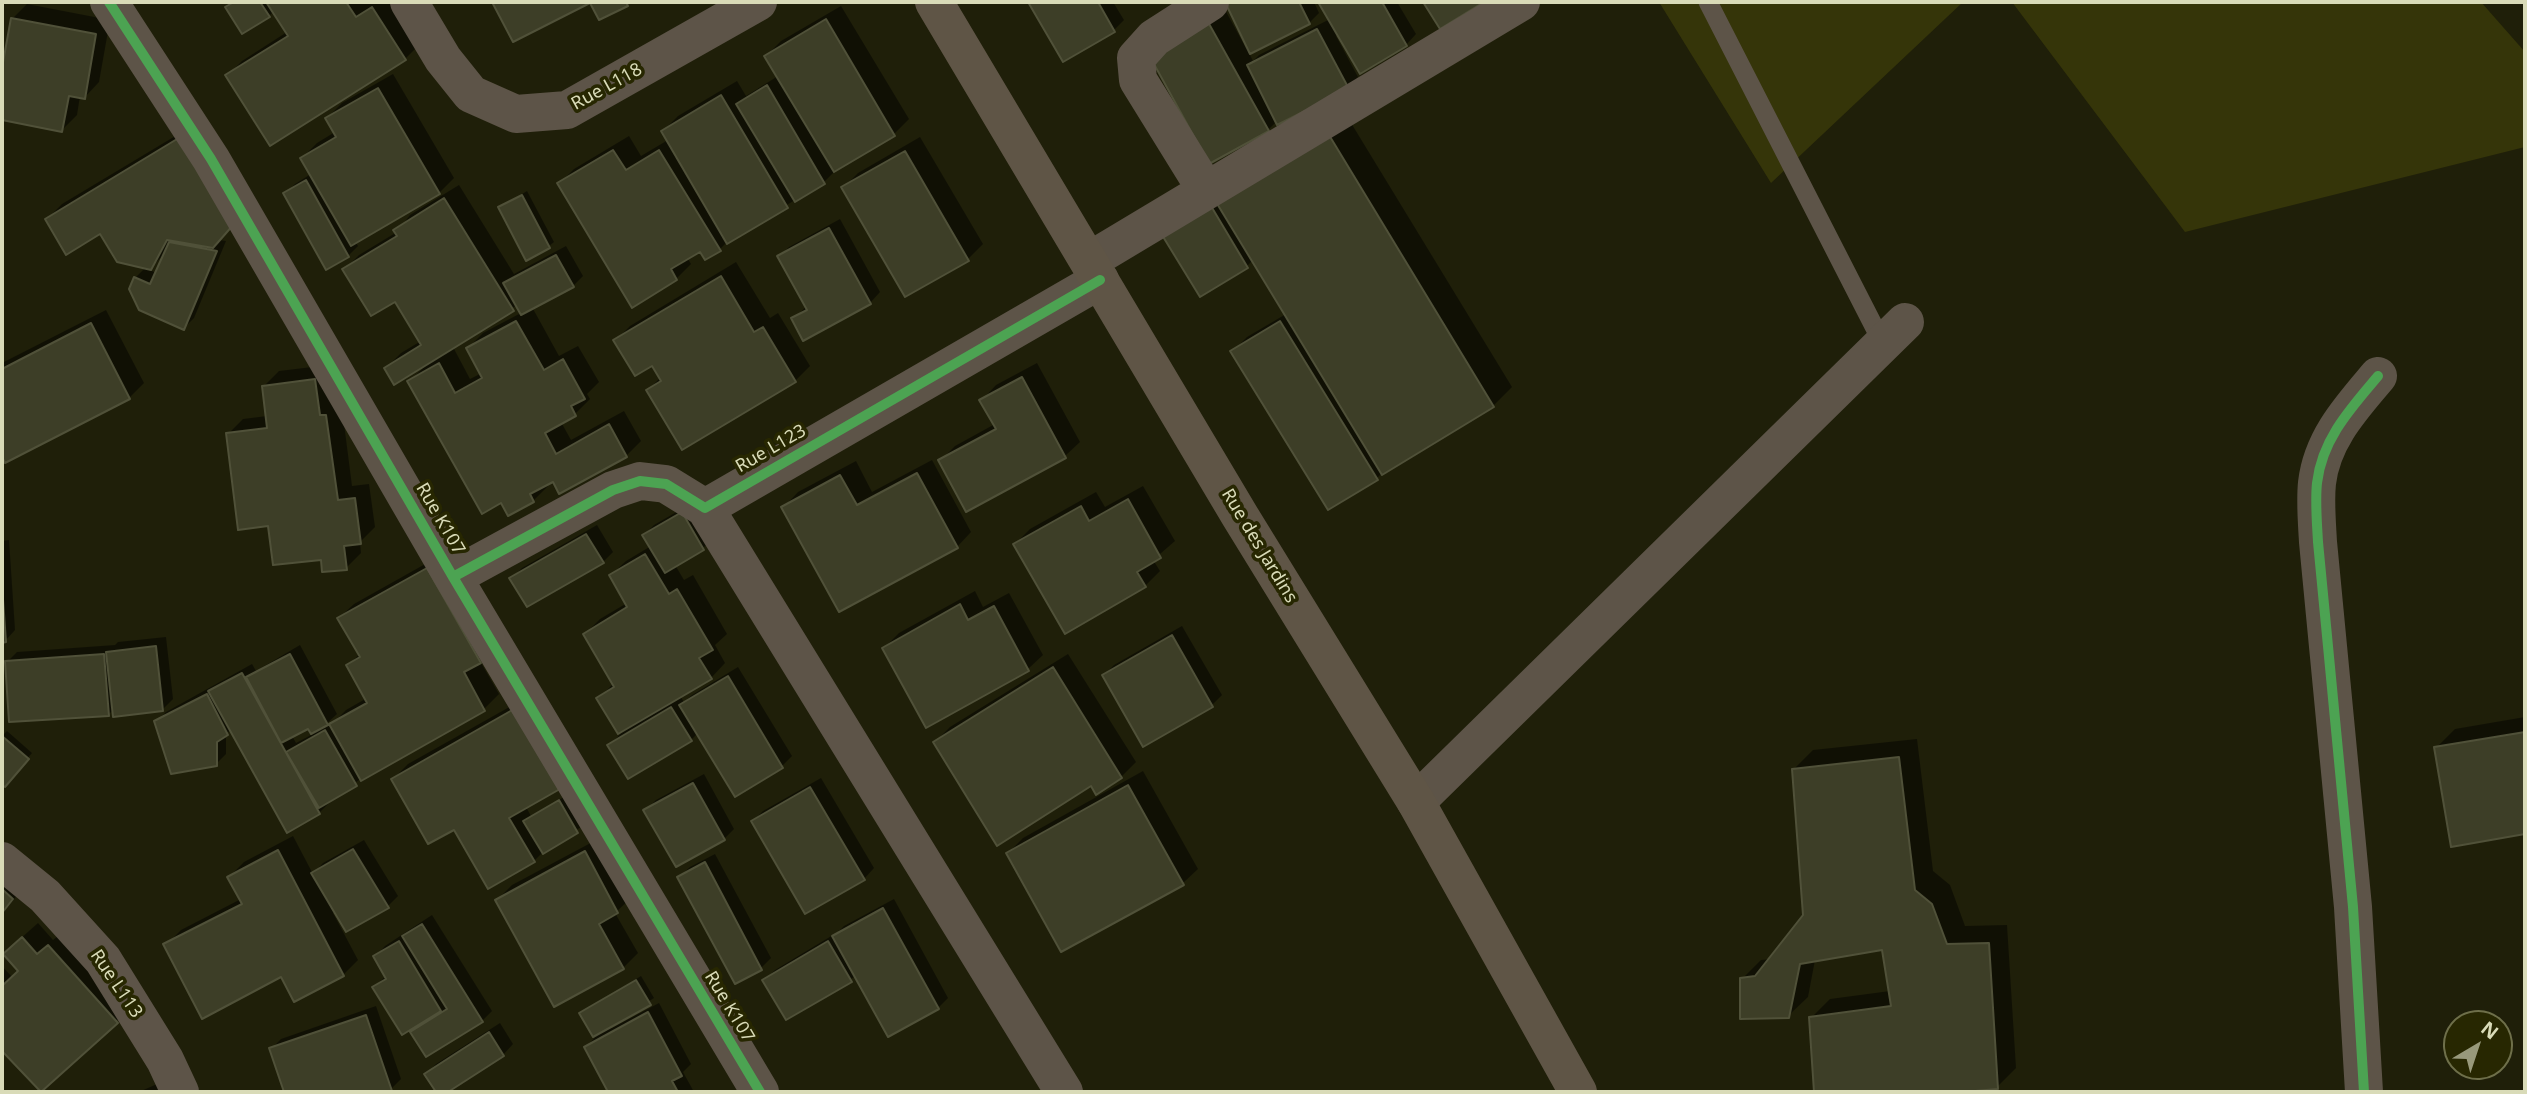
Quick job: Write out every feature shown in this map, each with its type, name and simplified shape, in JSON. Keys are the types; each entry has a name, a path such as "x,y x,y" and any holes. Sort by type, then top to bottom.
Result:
{"main road":[{"name":"Rue des Jardins","path":"934,2 1240,516 1416,802 1578,1092"}],"street":[{"name":"Rue K107","path":"109,2 211,159 453,577 760,1092"},
{"name":"Rue L118","path":"409,2 443,59 471,94 516,114 567,110 758,2"},
{"path":"1206,190 1138,80 1136,58 1154,38 1210,2"},
{"name":"Rue L123","path":"705,508 1095,270 1206,190 1521,2"},
{"path":"1416,802 1894,333"},
{"path":"2364,1092 2353,907 2318,542 2317,483 2324,451 2346,414 2378,376"},
{"path":"453,577 613,489 640,481 666,484 705,508 1064,1092"},
{"name":"Rue L113","path":"2,861 45,897 103,960 165,1060 180,1092"}],"lane":[{"path":"1708,2 1894,333"}],"shaded area":[{"path":"1659,2 1963,2 1771,183"},
{"path":"2012,2 2481,2 2525,52 2525,147 2185,232"}],"building":[{"path":"234,2 260,2 270,17 242,34 225,7"},
{"path":"266,2 346,2 356,17 372,7 406,60 270,146 225,75 288,36"},
{"path":"492,2 626,2 628,6 599,20 590,3 513,42"},
{"path":"1028,2 1098,2 1115,32 1063,62"},
{"path":"1225,2 1299,2 1310,24 1250,54"},
{"path":"1318,2 1382,2 1407,46 1360,74"},
{"path":"1423,2 1484,2 1440,29"},
{"path":"11,18 96,34 85,99 69,96 62,132 2,120 2,68"},
{"path":"826,19 895,136 834,172 764,56"},
{"path":"1208,22 1269,131 1209,164 1149,55"},
{"path":"1317,29 1349,89 1277,125 1247,65"},
{"path":"767,85 825,184 795,202 736,104"},
{"path":"378,88 440,194 351,246 300,158 336,137 325,118"},
{"path":"721,95 788,208 727,244 661,131"},
{"path":"1329,135 1494,407 1382,475 1216,202"},
{"path":"182,136 234,224 213,248 167,240 151,270 117,262 100,234 66,255 45,219"},
{"path":"613,150 626,170 659,150 721,251 705,260 700,252 671,269 677,280 632,308 557,183"},
{"path":"905,151 969,261 905,297 841,187"},
{"path":"306,180 349,257 326,270 283,193"},
{"path":"522,195 550,248 526,261 498,207"},
{"path":"444,198 514,311 394,385 384,368 421,345 395,302 371,316 342,269 397,236 393,230"},
{"path":"1211,206 1248,268 1200,297 1162,235"},
{"path":"829,228 871,304 803,341 791,318 807,310 777,256"},
{"path":"169,242 217,251 184,330 139,310 129,289 134,277 150,284"},
{"path":"556,255 574,287 521,315 503,283"},
{"path":"721,276 754,332 763,327 796,382 682,450 646,390 661,381 652,366 635,376 613,340"},
{"path":"516,321 544,370 563,359 585,399 571,406 576,416 545,433 556,454 609,424 627,457 559,494 553,482 530,494 534,502 508,516 501,503 482,514 407,381 439,363 455,393 482,378 466,348"},
{"path":"1280,321 1378,480 1328,510 1230,351"},
{"path":"91,323 130,399 5,463 2,457 2,369"},
{"path":"1022,377 1066,458 966,512 938,460 996,429 979,400"},
{"path":"315,379 320,415 326,415 338,500 355,498 361,544 344,546 347,570 322,572 321,560 273,565 268,526 238,530 226,433 267,428 262,386"},
{"path":"917,473 958,548 839,612 781,507 840,475 857,505"},
{"path":"1128,499 1161,558 1137,572 1146,587 1065,634 1013,544 1081,506 1089,521"},
{"path":"682,512 704,550 665,573 642,535"},
{"path":"586,534 604,563 527,607 509,578"},
{"path":"645,554 669,594 677,589 713,650 699,658 712,679 618,734 596,698 614,687 583,634 627,607 609,575"},
{"path":"427,568 481,663 464,672 485,711 361,781 329,724 367,703 346,665 360,657 337,618"},
{"path":"2,585 6,642 2,643"},
{"path":"960,604 968,620 994,606 1029,671 926,728 882,648"},
{"path":"1172,635 1213,707 1143,747 1102,675"},
{"path":"156,646 163,711 113,717 106,652"},
{"path":"104,654 109,716 9,722 5,661"},
{"path":"290,654 328,725 311,734 308,729 281,743 246,677"},
{"path":"1053,667 1122,778 1096,795 1091,786 997,846 933,742"},
{"path":"242,673 320,814 287,833 208,691"},
{"path":"728,676 783,768 735,797 679,705"},
{"path":"207,694 228,735 217,742 217,766 171,774 154,721"},
{"path":"671,707 692,741 628,779 607,745"},
{"path":"514,709 560,789 509,818 535,862 488,889 454,830 428,844 391,779"},
{"path":"325,730 357,786 319,808 286,752"},
{"path":"2525,732 2525,834 2451,847 2434,747"},
{"path":"2,736 29,759 5,787 2,785"},
{"path":"1899,757 1915,890 1932,904 1947,944 1989,943 1998,1089 1963,1092 1814,1092 1809,1017 1891,1006 1882,950 1800,964 1789,1018 1740,1019 1740,978 1755,976 1803,915 1792,769"},
{"path":"693,783 725,840 676,867 643,810"},
{"path":"1128,785 1184,885 1061,952 1006,853"},
{"path":"810,787 865,880 805,914 751,821"},
{"path":"559,800 578,833 543,854 523,821"},
{"path":"353,849 389,908 346,932 311,873"},
{"path":"278,850 344,976 294,1002 281,977 202,1019 163,944 242,904 227,877"},
{"path":"585,851 618,913 599,924 624,969 554,1007 495,900"},
{"path":"705,862 762,970 735,984 677,877"},
{"path":"2,889 13,899 2,913"},
{"path":"883,908 939,1009 888,1037 832,936"},
{"path":"422,924 483,1022 426,1057 410,1032 447,1009 402,936"},
{"path":"22,937 37,954 48,945 118,1023 41,1092 2,1051 2,986 18,971 3,954"},
{"path":"399,941 441,1011 402,1035 372,987 386,979 373,956"},
{"path":"828,941 852,982 786,1020 762,980"},
{"path":"636,980 651,1005 593,1037 579,1013"},
{"path":"648,1012 682,1076 672,1081 678,1092 608,1092 584,1047"},
{"path":"366,1015 392,1091 284,1092 269,1048"},
{"path":"489,1032 504,1056 448,1092 436,1092 424,1074"}],"cycle path":[{"path":"109,2 211,159 453,577 760,1092"},
{"path":"453,577 613,490 640,481 666,484 705,508 1100,280"},
{"path":"2364,1092 2353,907 2316,498 2320,467 2331,438 2348,412 2378,376"}]}
